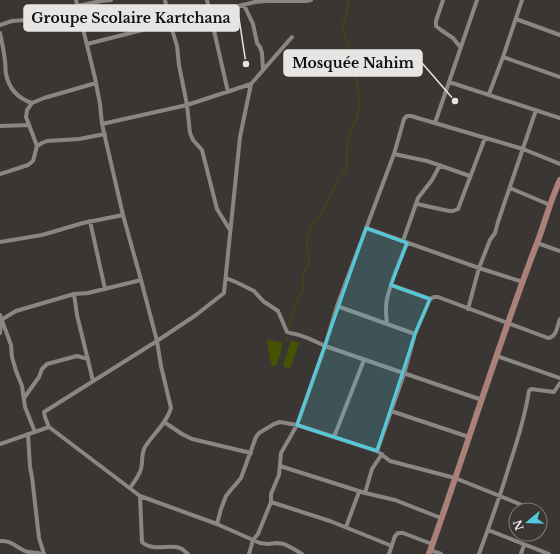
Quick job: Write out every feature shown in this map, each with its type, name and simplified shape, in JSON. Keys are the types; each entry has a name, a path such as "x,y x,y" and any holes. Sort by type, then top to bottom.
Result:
{"street":[{"path":"76,0 96,83 102,124 123,215 142,280 157,341 160,366 171,408 164,422 144,449 139,474 130,488"},
{"path":"0,25 12,21 26,20 77,6 111,0"},
{"path":"164,0 178,46 190,133 193,140 202,150 217,209 230,231"},
{"path":"207,0 228,92"},
{"path":"87,44 255,2 312,0"},
{"path":"443,0 436,21 436,26 453,38 461,48"},
{"path":"435,123 477,0"},
{"path":"489,94 522,0"},
{"path":"244,5 253,24 257,42 262,53 263,70"},
{"path":"516,19 560,35"},
{"path":"0,33 6,63 5,73 11,88 17,96 32,103"},
{"path":"292,37 251,84 240,137 224,293 196,315 157,341 44,412 44,417 49,427 140,496 217,524 253,540 268,544 284,544 302,554"},
{"path":"503,57 560,77"},
{"path":"449,82 560,118"},
{"path":"0,174 28,165 33,161 37,146 26,117 26,110 32,103 96,83"},
{"path":"102,124 187,105 251,84"},
{"path":"468,309 480,268 490,240 495,233 536,110"},
{"path":"249,554 253,540 258,534 271,502 271,494 279,475 281,453 297,425 337,306 394,154 404,119 407,116 411,116 523,149 560,164"},
{"path":"0,126 29,125"},
{"path":"37,146 47,141 79,139 105,134"},
{"path":"417,204 449,211 458,209 484,138"},
{"path":"394,154 420,159 470,176"},
{"path":"387,324 387,300 418,198 432,180 440,165"},
{"path":"431,549 508,323 550,205 557,193 560,180"},
{"path":"510,188 550,205"},
{"path":"0,242 42,235 90,221 123,215"},
{"path":"90,221 105,289"},
{"path":"366,228 523,282"},
{"path":"537,243 560,252"},
{"path":"226,278 254,291 263,301 278,311 288,332 296,333 324,346 482,400"},
{"path":"1,320 16,311 74,294 88,293 142,280"},
{"path":"391,285 430,299 438,297 548,338 552,338 555,335 560,319"},
{"path":"74,294 77,315 93,381"},
{"path":"377,451 404,374 415,334 430,299"},
{"path":"337,306 415,334"},
{"path":"0,315 6,330 16,371 22,386 25,407 35,432"},
{"path":"0,333 1,320"},
{"path":"24,398 42,369 47,364 77,356 88,359"},
{"path":"497,356 560,378"},
{"path":"334,437 364,360"},
{"path":"479,554 500,496 524,419 529,391 531,389 535,389 554,392 560,383"},
{"path":"391,412 469,437"},
{"path":"164,422 192,439 250,453"},
{"path":"217,524 226,496 241,478 256,437 263,430 280,422 297,425 377,451 390,461 455,478 515,502"},
{"path":"0,444 49,427"},
{"path":"28,434 30,467 42,554"},
{"path":"365,493 372,469 382,454"},
{"path":"280,466 360,492 395,500 441,518"},
{"path":"346,528 360,492"},
{"path":"140,496 142,542 151,547 181,548 188,554"},
{"path":"271,502 392,546"},
{"path":"488,530 549,554"},
{"path":"389,554 396,536 398,533 402,533 441,554"},
{"path":"0,541 6,540 28,552 37,552 42,554"},
{"path":"521,554 524,545"}],"highlighted area":[{"path":"366,228 407,243 391,285 430,299 415,334 377,451 297,425"}],"shaded area":[{"path":"267,339 283,343 277,365 272,367 269,354"},
{"path":"291,340 299,343 290,369 283,366"}],"waterway":[{"path":"287,340 292,315 298,302 298,296 304,291 302,279 309,264 308,233 314,222 321,214 334,189 336,181 347,168 347,147 349,136 357,117 359,106 357,80 353,69 352,57 342,27 348,9 348,0"}],"place":[{"name":"Groupe Scolaire Kartchana","path":"246,64"},
{"name":"Mosquée Nahim","path":"455,101"}]}
